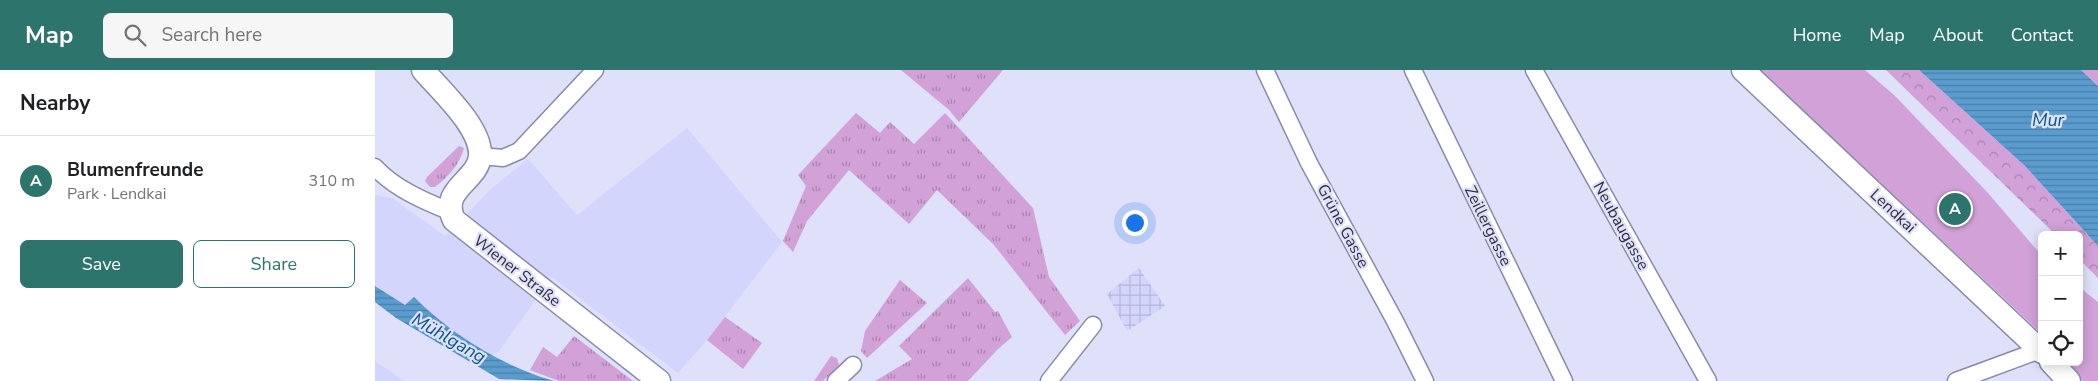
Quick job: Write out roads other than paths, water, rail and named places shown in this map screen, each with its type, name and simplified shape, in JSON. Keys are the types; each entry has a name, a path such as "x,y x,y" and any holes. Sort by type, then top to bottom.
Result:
{"main road":[{"path":"423,70 470,125 477,140 480,156 477,165 452,198 449,211"},
{"name":"Lendkai","path":"1743,70 2038,349"},
{"name":"Wiener Straße","path":"449,211 461,227 659,381"},
{"name":"Lendkai","path":"2055,366 2069,381"}],"street":[{"path":"480,156 503,158 519,151 595,70"},
{"name":"Grüne Gasse","path":"1265,70 1309,163 1395,321 1425,381"},
{"name":"Zeillergasse","path":"1413,70 1564,381"},
{"name":"Neubaugasse","path":"1534,70 1708,381"},
{"name":"Wiener Straße","path":"375,167 381,174 422,200 449,211"},
{"path":"1049,381 1093,325"},
{"path":"1956,381 2038,357"},
{"path":"836,381 853,365"}],"water":[{"name":"Mur","path":"1919,70 2081,70 2098,86 2098,246 2025,166"},
{"name":"Mühlgang","path":"375,286 405,305 414,297 445,324 479,348 516,367 554,381 499,379 396,318 375,302"}],"place":[{"name":"Blumenfreunde","path":"1955,209"}]}
